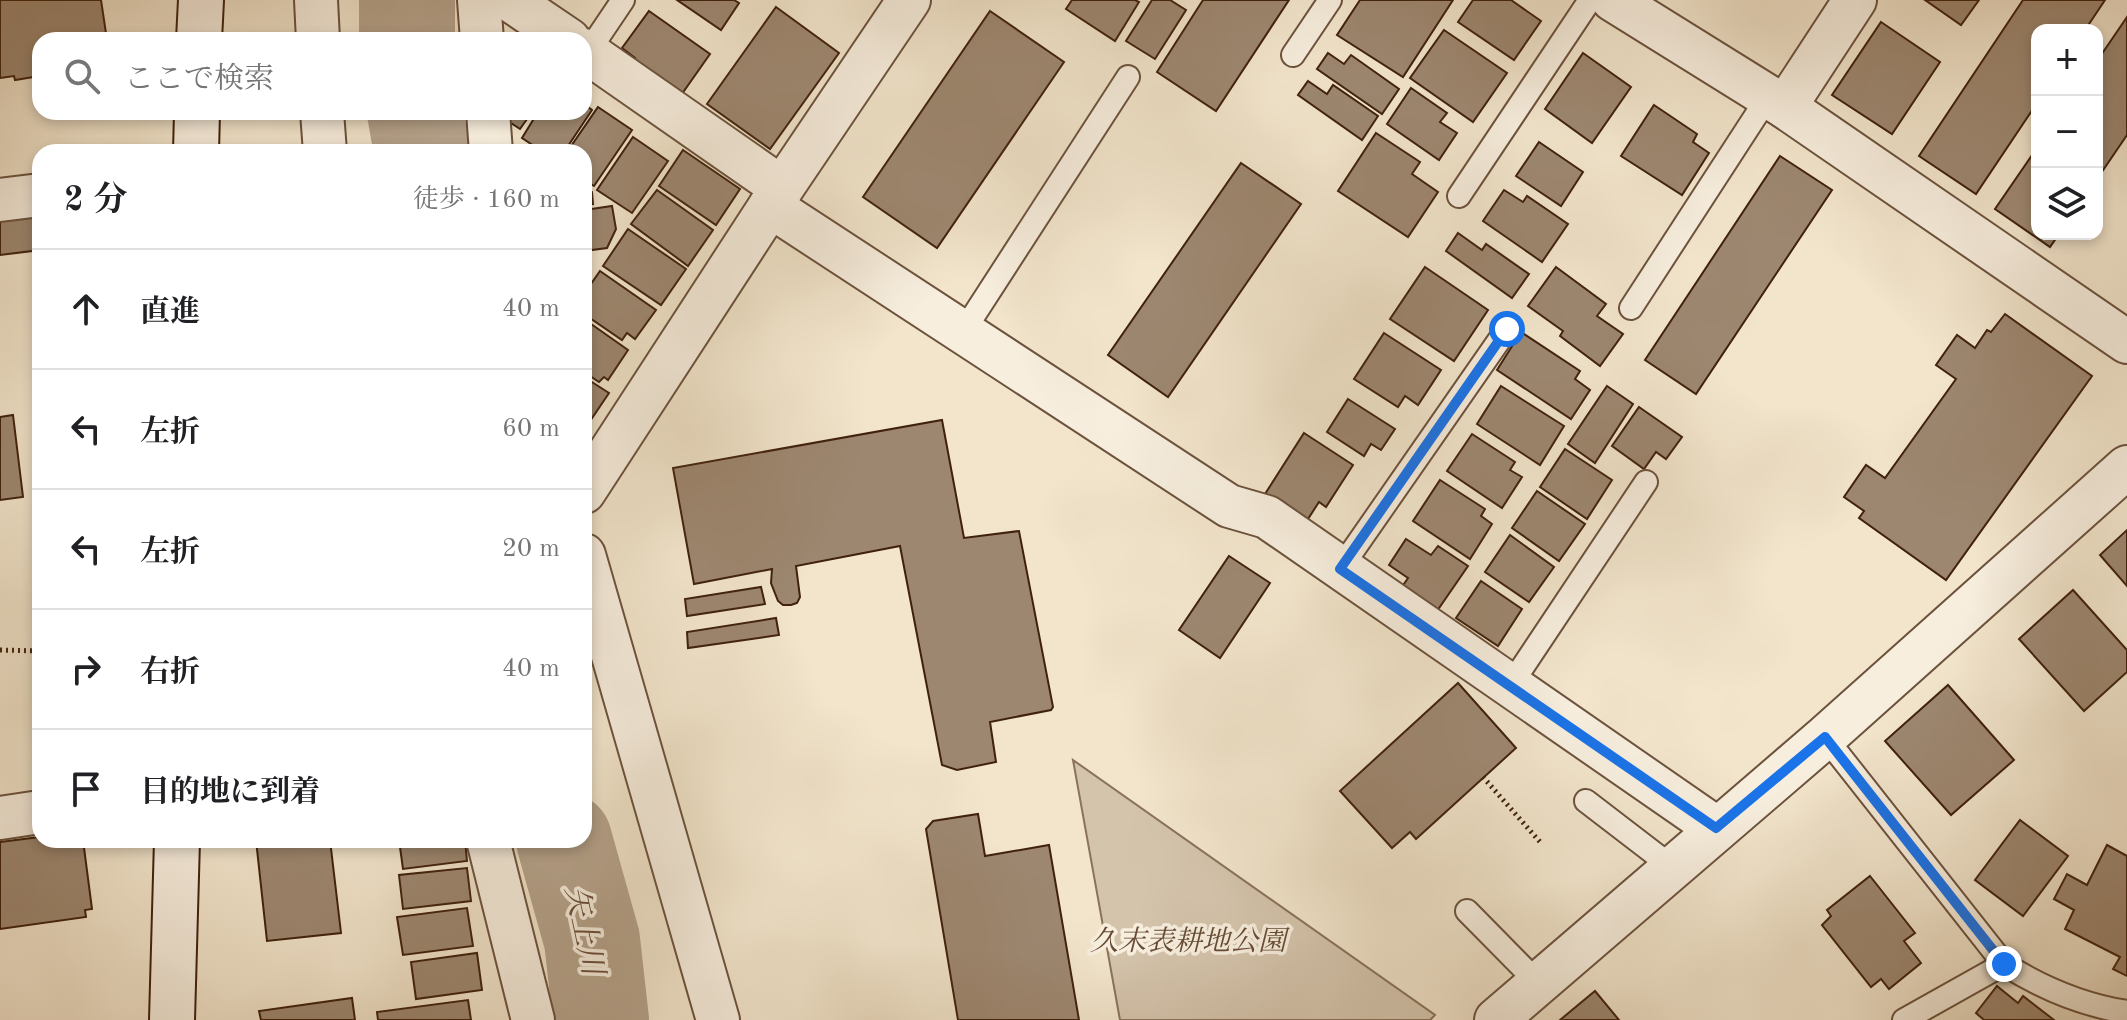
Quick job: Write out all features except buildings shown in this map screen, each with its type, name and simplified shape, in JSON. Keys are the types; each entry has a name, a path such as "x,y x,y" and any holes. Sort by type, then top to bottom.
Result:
{"street":[{"path":"199,32 201,0"},
{"path":"316,0 318,32"},
{"path":"479,0 481,32"},
{"path":"510,0 558,32"},
{"path":"592,480 909,0"},
{"path":"1613,0 1776,102 2127,342"},
{"path":"1776,102 1855,0"},
{"path":"592,56 776,197 963,332 1229,506 1267,517 1716,828"},
{"path":"196,144 197,120"},
{"path":"323,120 324,144"},
{"path":"489,120 490,144"},
{"path":"0,200 32,196"},
{"path":"1496,1020 1825,737 2127,467"},
{"path":"592,583 718,1020"},
{"path":"0,818 32,813"},
{"path":"172,1020 177,848"},
{"path":"490,848 533,1020"}],"lane":[{"path":"592,34 623,0"},
{"path":"1293,55 1330,0"},
{"path":"1459,196 1590,0"},
{"path":"963,332 1128,77"},
{"path":"1631,308 1776,102"},
{"path":"1340,569 1507,329"},
{"path":"1510,686 1646,482"},
{"path":"1825,737 2004,964 2035,984 2100,1008 2127,1012"},
{"path":"1586,801 1672,867"},
{"path":"1467,911 1538,983"},
{"path":"1904,1020 2004,964"}],"path":[{"path":"0,650 32,651"},
{"path":"1483,777 1541,843"}],"green space":[{"name":"久末表耕地公園","path":"1073,760 1435,1015 1430,1020 1120,1020"}],"waterway":[{"name":"矢上川","path":"407,0 407,32"},
{"name":"矢上川","path":"416,120 421,144"},
{"name":"矢上川","path":"566,848 592,940 601,1020"}],"route":[{"path":"1507,329 1340,569 1716,828 1825,737 2004,964"}]}
